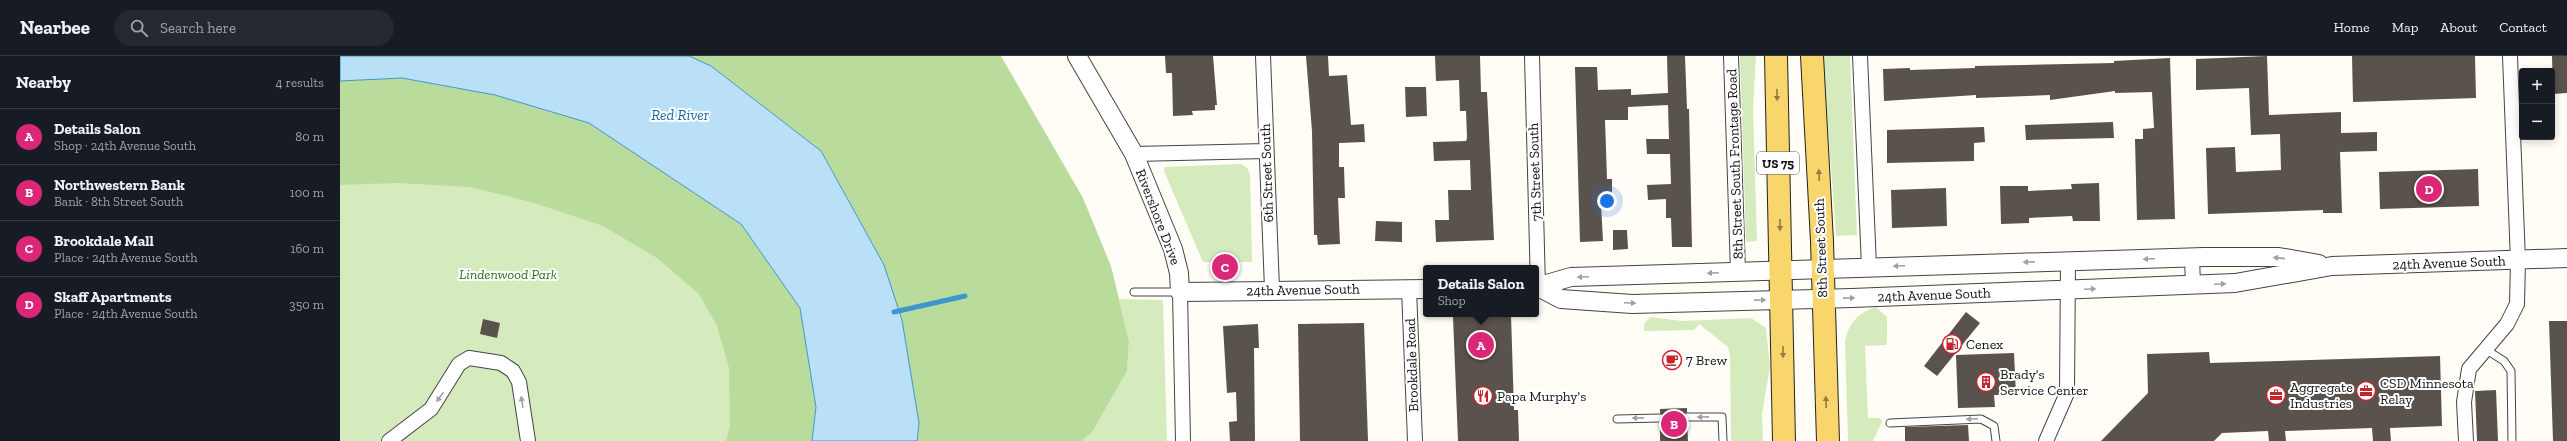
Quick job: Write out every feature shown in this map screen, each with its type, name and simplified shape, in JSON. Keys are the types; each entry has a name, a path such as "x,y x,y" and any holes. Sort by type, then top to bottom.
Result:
{"main road":[{"name":"US 75","path":"1776,56 1784,441"},
{"name":"8th Street South","path":"1812,56 1823,269 1828,441"}],"street":[{"name":"Rivershore Drive","path":"1077,56 1134,154 1173,249 1179,273 1180,292 1183,441"},
{"name":"6th Street South","path":"1263,56 1272,289"},
{"name":"7th Street South","path":"1532,56 1537,265"},
{"name":"8th Street South Frontage Road","path":"1731,56 1738,272"},
{"path":"1860,56 1869,267"},
{"path":"2466,441 2464,402 2469,369 2507,324 2517,304 2518,261 2510,56"},
{"path":"1134,154 1266,151"},
{"path":"2192,257 2193,285"},
{"name":"24th Avenue South","path":"1539,286 1571,277 2068,260 2192,257 2278,258 2332,266"},
{"name":"24th Avenue South","path":"1539,288 1560,299 1632,304 2235,283 2332,266 2518,261 2567,258"},
{"path":"2046,441 2067,393 2068,260"},
{"name":"24th Avenue South","path":"1180,292 1272,289 1418,289"},
{"name":"Brookdale Road","path":"1415,441 1418,289"},
{"path":"389,441 431,409 459,364 468,358 501,363 513,371 519,382 528,441"}],"lane":[{"path":"1134,292 1180,292"},
{"path":"2486,349 2504,361 2511,371 2512,441"},
{"path":"1687,417 1722,417 1723,441"},
{"path":"1617,419 1660,418"},
{"path":"1890,423 1981,418 1994,426 1996,441"}],"green space":[{"path":"689,56 1001,56 1083,198 1111,266 1129,341 1127,371 1093,431 1082,441 917,441 919,423 884,265 821,151 711,66"},
{"path":"1740,56 1756,56 1753,109 1757,241 1746,242"},
{"path":"1823,56 1850,56 1857,235 1836,236"},
{"path":"402,78 495,95 589,123 741,224 800,308 816,407 812,441 726,441 730,426 729,368 717,326 699,294 657,258 603,226 531,202 470,187 398,183 340,185 340,81"},
{"name":"Lindenwood Park","path":"340,81 589,123 812,441 340,441"},
{"path":"1241,164 1247,168 1250,174 1252,262 1203,262 1164,171 1165,167"},
{"path":"1119,299 1163,300 1167,441 1082,441 1093,431 1127,371 1129,341"},
{"path":"1876,307 1887,317 1887,342 1886,345 1865,346 1868,418 1880,418 1882,422 1873,441 1848,441 1846,336 1851,324 1859,316"},
{"path":"1650,317 1682,321 1751,318 1766,328 1770,367 1762,414 1763,441 1731,441 1730,356 1728,347 1699,324 1694,330 1644,331 1644,324"}],"water":[{"name":"Red River","path":"340,56 689,56 711,66 821,151 884,265 902,320 919,423 917,441 812,441 816,407 800,308 741,224 589,123 495,95 402,78 340,81"}],"building":[{"path":"1165,56 1213,56 1217,105 1215,105 1215,110 1192,111 1193,115 1173,116 1172,73 1166,73"},
{"path":"1306,56 1328,56 1329,76 1347,75 1351,125 1364,124 1365,142 1339,143 1339,167 1344,167 1345,198 1338,198 1340,244 1318,245 1317,235 1314,235 1312,131"},
{"path":"1435,56 1480,56 1481,92 1487,92 1494,240 1436,242 1435,220 1449,220 1448,190 1471,190 1470,160 1434,161 1433,142 1466,141 1467,138 1466,111 1460,111 1459,80 1436,81"},
{"path":"1667,56 1685,56 1687,109 1689,109 1692,247 1672,247 1671,218 1666,218 1666,199 1648,200 1647,185 1671,184 1670,154 1647,154 1646,139 1669,139 1668,105 1628,107 1628,120 1605,120 1607,179 1612,179 1612,203 1601,204 1603,241 1580,242 1575,67 1597,67 1598,90 1631,89 1631,95 1668,93"},
{"path":"2267,56 2269,115 2341,112 2341,133 2377,132 2377,151 2340,152 2342,213 2323,213 2323,210 2208,214 2206,148 2235,147 2236,172 2281,170 2280,134 2251,135 2249,88 2196,90 2196,59"},
{"path":"2352,56 2475,56 2476,98 2353,102"},
{"path":"2552,56 2567,56 2567,93 2555,94 2555,68 2552,68"},
{"path":"2170,58 2175,219 2137,220 2135,139 2143,139 2143,129 2154,128 2152,92 2115,93 2115,91 2050,100 2050,95 1976,98 1976,95 1884,101 1883,69 1910,68 1910,70 1975,68 1975,66 2114,63 2114,61"},
{"path":"1405,87 1426,87 1427,116 1406,117"},
{"path":"2113,122 2114,138 2026,140 2025,125"},
{"path":"1984,127 1985,142 1974,143 1974,161 1887,163 1887,130"},
{"path":"2478,169 2479,206 2380,209 2379,172"},
{"path":"2099,183 2100,221 2073,221 2072,216 2029,218 2029,223 2001,224 2000,186 2028,186 2028,191 2072,189 2071,184"},
{"path":"1946,188 1947,226 1892,228 1891,190"},
{"path":"1376,221 1402,222 1402,242 1375,241"},
{"path":"1613,230 1627,230 1628,249 1613,250"},
{"name":"Cenex","path":"1966,312 1980,323 1937,376 1924,366"},
{"path":"1453,317 1511,317 1514,410 1518,410 1519,441 1458,441"},
{"path":"483,319 500,323 497,338 480,334"},
{"path":"2549,321 2567,321 2567,441 2553,441"},
{"path":"1364,323 1368,441 1300,441 1298,324"},
{"path":"1258,324 1259,348 1254,348 1255,441 1230,441 1229,422 1237,421 1236,392 1227,393 1223,326"},
{"path":"2209,352 2210,363 2440,356 2442,426 2390,428 2391,441 2373,441 2372,428 2285,431 2286,441 2269,441 2268,431 2222,433 2214,441 2101,441 2148,393 2147,354"},
{"name":"Brady's Service Center","path":"2014,353 2016,395 1994,395 1995,407 1958,408 1956,355"},
{"path":"2496,390 2498,441 2477,441 2475,391"},
{"path":"1687,408 1687,412 1682,417 1687,422 1688,441 1660,441 1660,423 1665,418 1660,413 1660,409"},
{"path":"1968,425 1969,441 1905,441 1905,427"}],"waterway":[{"path":"894,312 965,296"}],"place":[{"name":"Skaff Apartments","path":"2429,189"},
{"name":"Brookdale Mall","path":"1225,267"},
{"name":"Cenex","path":"1952,344"},
{"name":"Details Salon","path":"1481,345"},
{"name":"7 Brew","path":"1672,360"},
{"name":"Brady's Service Center","path":"1986,382"},
{"name":"CSD Minnesota Relay","path":"2366,391"},
{"name":"Aggregate Industries","path":"2276,395"},
{"name":"Papa Murphy's","path":"1483,396"},
{"name":"Northwestern Bank","path":"1674,424"}]}
